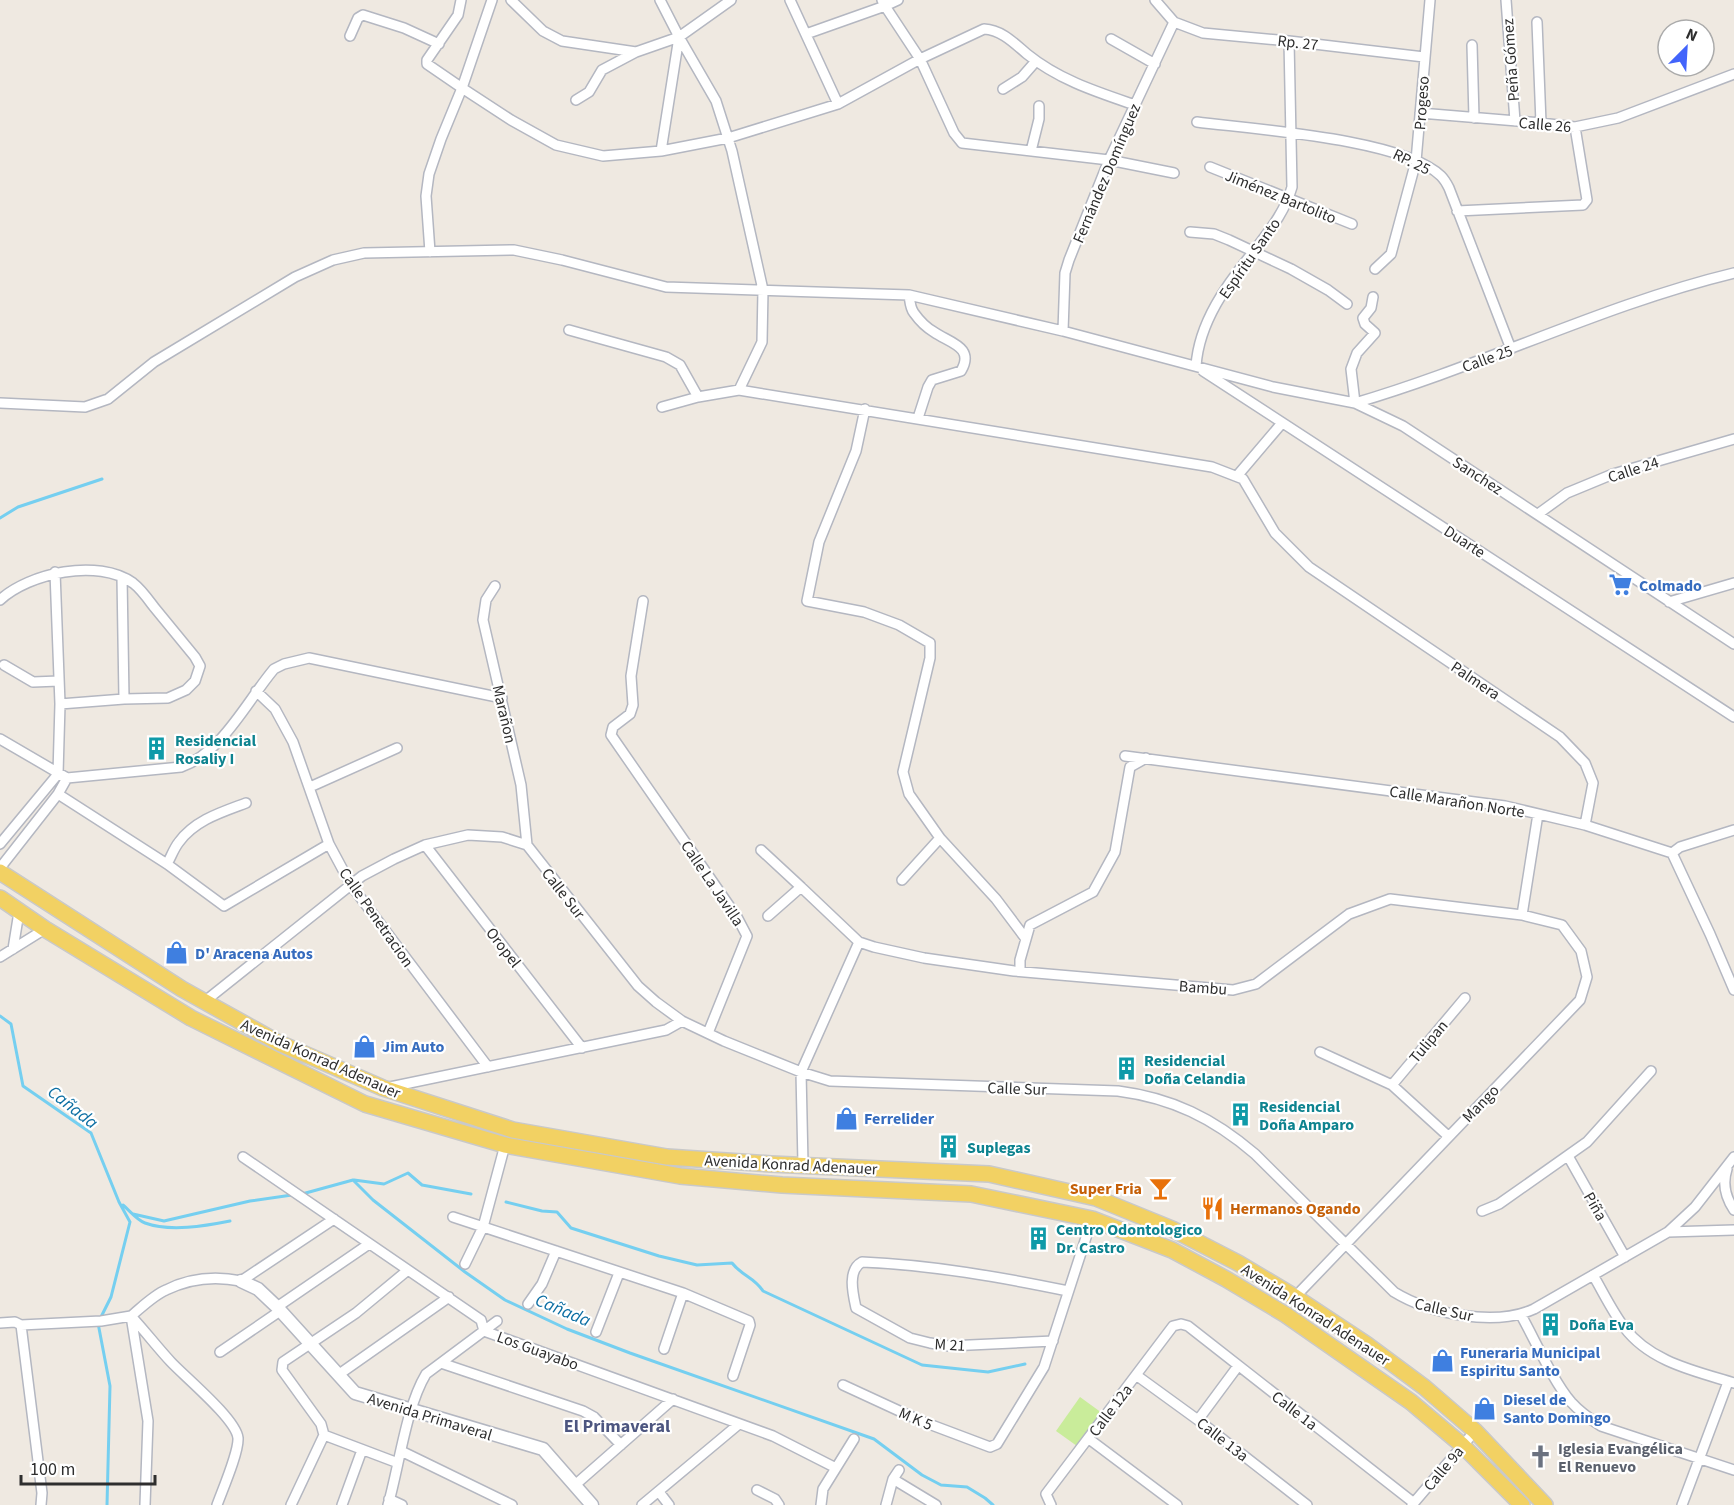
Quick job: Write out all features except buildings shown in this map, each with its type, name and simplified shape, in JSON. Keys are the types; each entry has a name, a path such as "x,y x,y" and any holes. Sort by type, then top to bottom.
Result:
{"main road":[{"name":"Avenida Konrad Adenauer","path":"0,870 204,1002 279,1042 383,1088 513,1130 667,1157 771,1164 972,1172 1096,1198 1172,1229 1238,1263 1366,1344 1416,1381 1475,1431 1545,1505"},
{"name":"Avenida Konrad Adenauer","path":"0,898 191,1018 365,1104 505,1145 680,1176 782,1185 971,1194 1092,1219 1172,1250 1286,1315 1411,1402 1462,1445 1522,1505"},
{"path":"971,1194 972,1172"}],"street":[{"path":"461,0 458,15 427,60 427,64 511,120 556,145 603,156 662,151 728,138 838,104 920,59 984,29 994,29 1036,61 1082,87 1135,105"},
{"path":"430,252 426,196 429,174 492,0"},
{"path":"511,0 543,31 561,41 636,52"},
{"path":"660,0 716,101 728,138 763,290 762,342 739,390"},
{"path":"576,100 589,92 602,70 636,52 679,37 731,0"},
{"path":"790,0 838,104"},
{"path":"806,34 884,3 898,0"},
{"path":"1155,0 1174,22"},
{"name":"Progeso","path":"1375,268 1390,254 1416,161 1430,0"},
{"name":"Peña Gómez","path":"1506,0 1515,121"},
{"path":"884,3 920,59 954,133 962,143 1109,160 1174,173"},
{"path":"350,36 358,18 363,15 404,28 439,44"},
{"name":"Rp. 27","path":"1174,22 1203,33 1424,57"},
{"name":"Fernández Domínguez","path":"1063,331 1065,273 1109,160 1174,22"},
{"path":"1537,22 1541,123"},
{"path":"662,151 679,37"},
{"path":"1110,39 1155,64"},
{"name":"Espíritu Santo","path":"1196,366 1201,333 1224,292 1269,233 1289,198 1292,187 1288,41"},
{"path":"1472,45 1474,118"},
{"path":"1003,89 1022,77 1036,61"},
{"name":"Calle 26","path":"1420,113 1575,127 1618,118 1734,77"},
{"path":"1031,151 1039,119 1039,106"},
{"name":"RP. 25","path":"1197,122 1291,134 1387,150 1416,161 1441,176 1449,188 1511,349"},
{"path":"1457,211 1583,205 1587,200 1575,127"},
{"name":"Jiménez Bartolito","path":"1210,167 1352,224"},
{"path":"1190,232 1214,234 1309,280 1347,304"},
{"name":"Sanchez","path":"0,403 85,407 108,399 154,362 295,277 333,260 364,253 514,250 666,287 909,295 1063,331 1273,387 1354,403 1403,426 1734,644"},
{"name":"Calle 25","path":"1354,403 1511,349 1600,315 1734,273"},
{"path":"909,295 912,312 936,333 954,342 965,352 966,363 961,371 932,380 918,418"},
{"path":"1354,403 1351,369 1357,353 1375,333 1365,324 1363,318 1371,308 1373,297"},
{"path":"569,330 666,357 680,365 698,397"},
{"name":"Duarte","path":"1196,366 1734,717"},
{"path":"662,406 739,390 1212,467 1237,476 1282,423"},
{"path":"865,409 856,451 819,542 807,601 864,612 899,625 930,643 930,658 903,772 909,794 940,838 996,899 1026,939"},
{"name":"Calle 24","path":"1538,514 1567,493 1613,474 1734,439"},
{"name":"Palmera","path":"1237,476 1247,484 1256,504 1275,533 1310,567 1560,736 1586,763 1593,783 1585,825"},
{"path":"0,600 11,590 55,572 80,570 122,577 133,583 143,593 200,666 195,681 186,690 168,698 60,704"},
{"path":"0,870 58,794 63,776 55,572"},
{"path":"122,577 124,699"},
{"path":"1670,602 1734,583"},
{"name":"Marañon","path":"495,586 486,600 483,620 521,785 527,845"},
{"name":"Calle La Javilla","path":"643,601 631,676 633,705 630,714 613,727 611,735 747,936 708,1033"},
{"path":"0,739 63,776 181,767 194,762 220,740 274,669 309,658 502,698"},
{"path":"4,664 33,682 59,681"},
{"name":"Calle Penetracion","path":"256,691 275,709 293,742 329,844 351,885 488,1068"},
{"path":"310,787 397,748"},
{"name":"Calle Marañon Norte","path":"1125,756 1505,806 1585,825 1671,853"},
{"path":"1020,971 1020,960 1030,925 1093,892 1115,852 1130,767 1146,758"},
{"path":"0,844 63,776"},
{"path":"58,794 167,864 220,905 227,906 329,844"},
{"path":"167,864 179,842 196,825 218,813 246,803"},
{"path":"1522,915 1538,814"},
{"path":"1734,830 1680,847 1671,853 1734,990"},
{"path":"204,1002 351,885 370,872 425,845 468,835 502,837 527,845"},
{"path":"902,880 940,838"},
{"name":"Oropel","path":"425,845 582,1048"},
{"name":"Calle Sur","path":"527,845 638,986 682,1021 801,1072 830,1081 1118,1091 1147,1095 1178,1105 1208,1120 1255,1154 1395,1292 1411,1302 1429,1308 1489,1318 1521,1315"},
{"path":"761,850 859,942 801,1072 803,1164"},
{"path":"768,916 801,887"},
{"name":"Bambu","path":"859,942 924,958 1020,971 1233,990 1256,984 1349,914 1389,899 1522,915 1562,925 1581,951"},
{"path":"13,949 19,912"},
{"path":"0,957 45,928"},
{"name":"Mango","path":"1295,1297 1580,1000 1587,977 1581,951"},
{"name":"Tulipan","path":"1392,1085 1465,998"},
{"path":"383,1088 666,1030 682,1021"},
{"path":"1320,1052 1392,1085 1448,1136"},
{"path":"1482,1210 1499,1204 1587,1142 1651,1071"},
{"path":"465,1264 483,1227 505,1145"},
{"name":"Piña","path":"1568,1156 1625,1257"},
{"name":"Los Guayabo","path":"243,1157 481,1320 484,1331 784,1441 836,1468"},
{"path":"1732,1159 1725,1173 1725,1187 1728,1201 1734,1210"},
{"path":"1732,1159 1695,1207 1668,1232 1521,1315 1561,1387 1571,1402 1586,1416 1601,1426 1734,1470"},
{"path":"453,1217 683,1293 748,1321 750,1325 733,1376"},
{"path":"241,1281 334,1219"},
{"path":"1053,1341 1092,1219"},
{"path":"1668,1232 1734,1230"},
{"path":"220,1352 369,1244"},
{"path":"528,1304 542,1284 556,1251"},
{"name":"M 21","path":"1053,1341 949,1346 930,1344 910,1338 856,1308 852,1288 855,1270 862,1262 911,1264 1008,1278 1068,1291"},
{"path":"291,1505 324,1435 321,1424 282,1368 283,1362 356,1313 408,1270"},
{"path":"596,1332 619,1273"},
{"path":"1593,1275 1624,1327 1649,1351 1662,1360 1731,1382 1682,1505"},
{"name":"Avenida Primaveral","path":"131,1316 165,1290 194,1280 222,1277 241,1281 258,1289 279,1309 355,1393 543,1449 592,1505"},
{"path":"664,1349 683,1293"},
{"path":"338,1375 448,1297"},
{"path":"0,1323 15,1322 21,1325 90,1322 131,1316"},
{"path":"131,1316 169,1360 226,1417 235,1430 238,1439 234,1456 217,1504 229,1505"},
{"path":"131,1316 148,1421 145,1505"},
{"path":"402,1505 388,1502 412,1410 426,1374 497,1321"},
{"name":"Calle 1a","path":"1173,1326 1181,1324 1188,1326 1413,1504"},
{"path":"21,1325 42,1493 41,1505"},
{"name":"Calle 12a","path":"1052,1505 1046,1494 1173,1326"},
{"name":"M K 5","path":"843,1385 921,1421 990,1446 997,1444 1038,1380 1053,1341"},
{"path":"441,1364 583,1411 594,1417 621,1445"},
{"path":"1198,1420 1238,1366"},
{"name":"Calle 13a","path":"1136,1375 1307,1505"},
{"path":"575,1485 673,1399"},
{"path":"642,1505 739,1424"},
{"name":"Calle 9a","path":"1413,1504 1475,1431"},
{"path":"324,1435 398,1463"},
{"path":"821,1505 824,1489 854,1439"},
{"path":"1089,1439 1177,1505"},
{"path":"342,1505 362,1449"},
{"path":"401,1451 512,1505"},
{"path":"886,1505 893,1479 899,1470"},
{"path":"893,1479 936,1505"},
{"path":"758,1490 775,1499 778,1505"},
{"path":"658,1492 669,1505"}],"green space":[{"path":"1080,1397 1102,1413 1077,1446 1056,1431"}],"waterway":[{"path":"0,518 18,507 102,479"},
{"name":"Cañada","path":"0,1016 11,1024 23,1086 91,1133 119,1202 130,1222 111,1297 98,1323 110,1386 107,1505"},
{"path":"354,1180 384,1184 408,1173 422,1185 471,1194"},
{"name":"Cañada","path":"302,1194 353,1180 373,1200 465,1272 505,1300 567,1329 630,1353 874,1439 922,1475 941,1485 967,1487 993,1505"},
{"name":"Cañada","path":"133,1214 164,1221 250,1201 292,1195"},
{"path":"506,1202 542,1211 557,1212 571,1228 659,1256 697,1265 732,1263 763,1291 922,1365 988,1372 1025,1364"},
{"path":"123,1205 142,1222 155,1226 188,1227 230,1221"}],"place":[{"name":"Colmado","path":"1621,585"},
{"name":"Residencial Rosaliy I","path":"157,749"},
{"name":"D' Aracena Autos","path":"177,953"},
{"name":"Jim Auto","path":"364,1046"},
{"name":"Residencial Doña Celandia","path":"1126,1069"},
{"name":"Residencial Doña Amparo","path":"1241,1115"},
{"name":"Ferrelider","path":"846,1118"},
{"name":"Suplegas","path":"949,1147"},
{"name":"Super Fria","path":"1160,1188"},
{"name":"Hermanos Ogando","path":"1212,1208"},
{"name":"Centro Odontologico Dr. Castro","path":"1038,1238"},
{"name":"Doña Eva","path":"1551,1324"},
{"name":"Funeraria Municipal Espiritu Santo","path":"1442,1361"},
{"name":"Diesel de Santo Domingo","path":"1485,1408"},
{"name":"Iglesia Evangélica El Renuevo","path":"1540,1457"}],"district":[{"name":"El Primaveral","path":"617,1426"}]}
